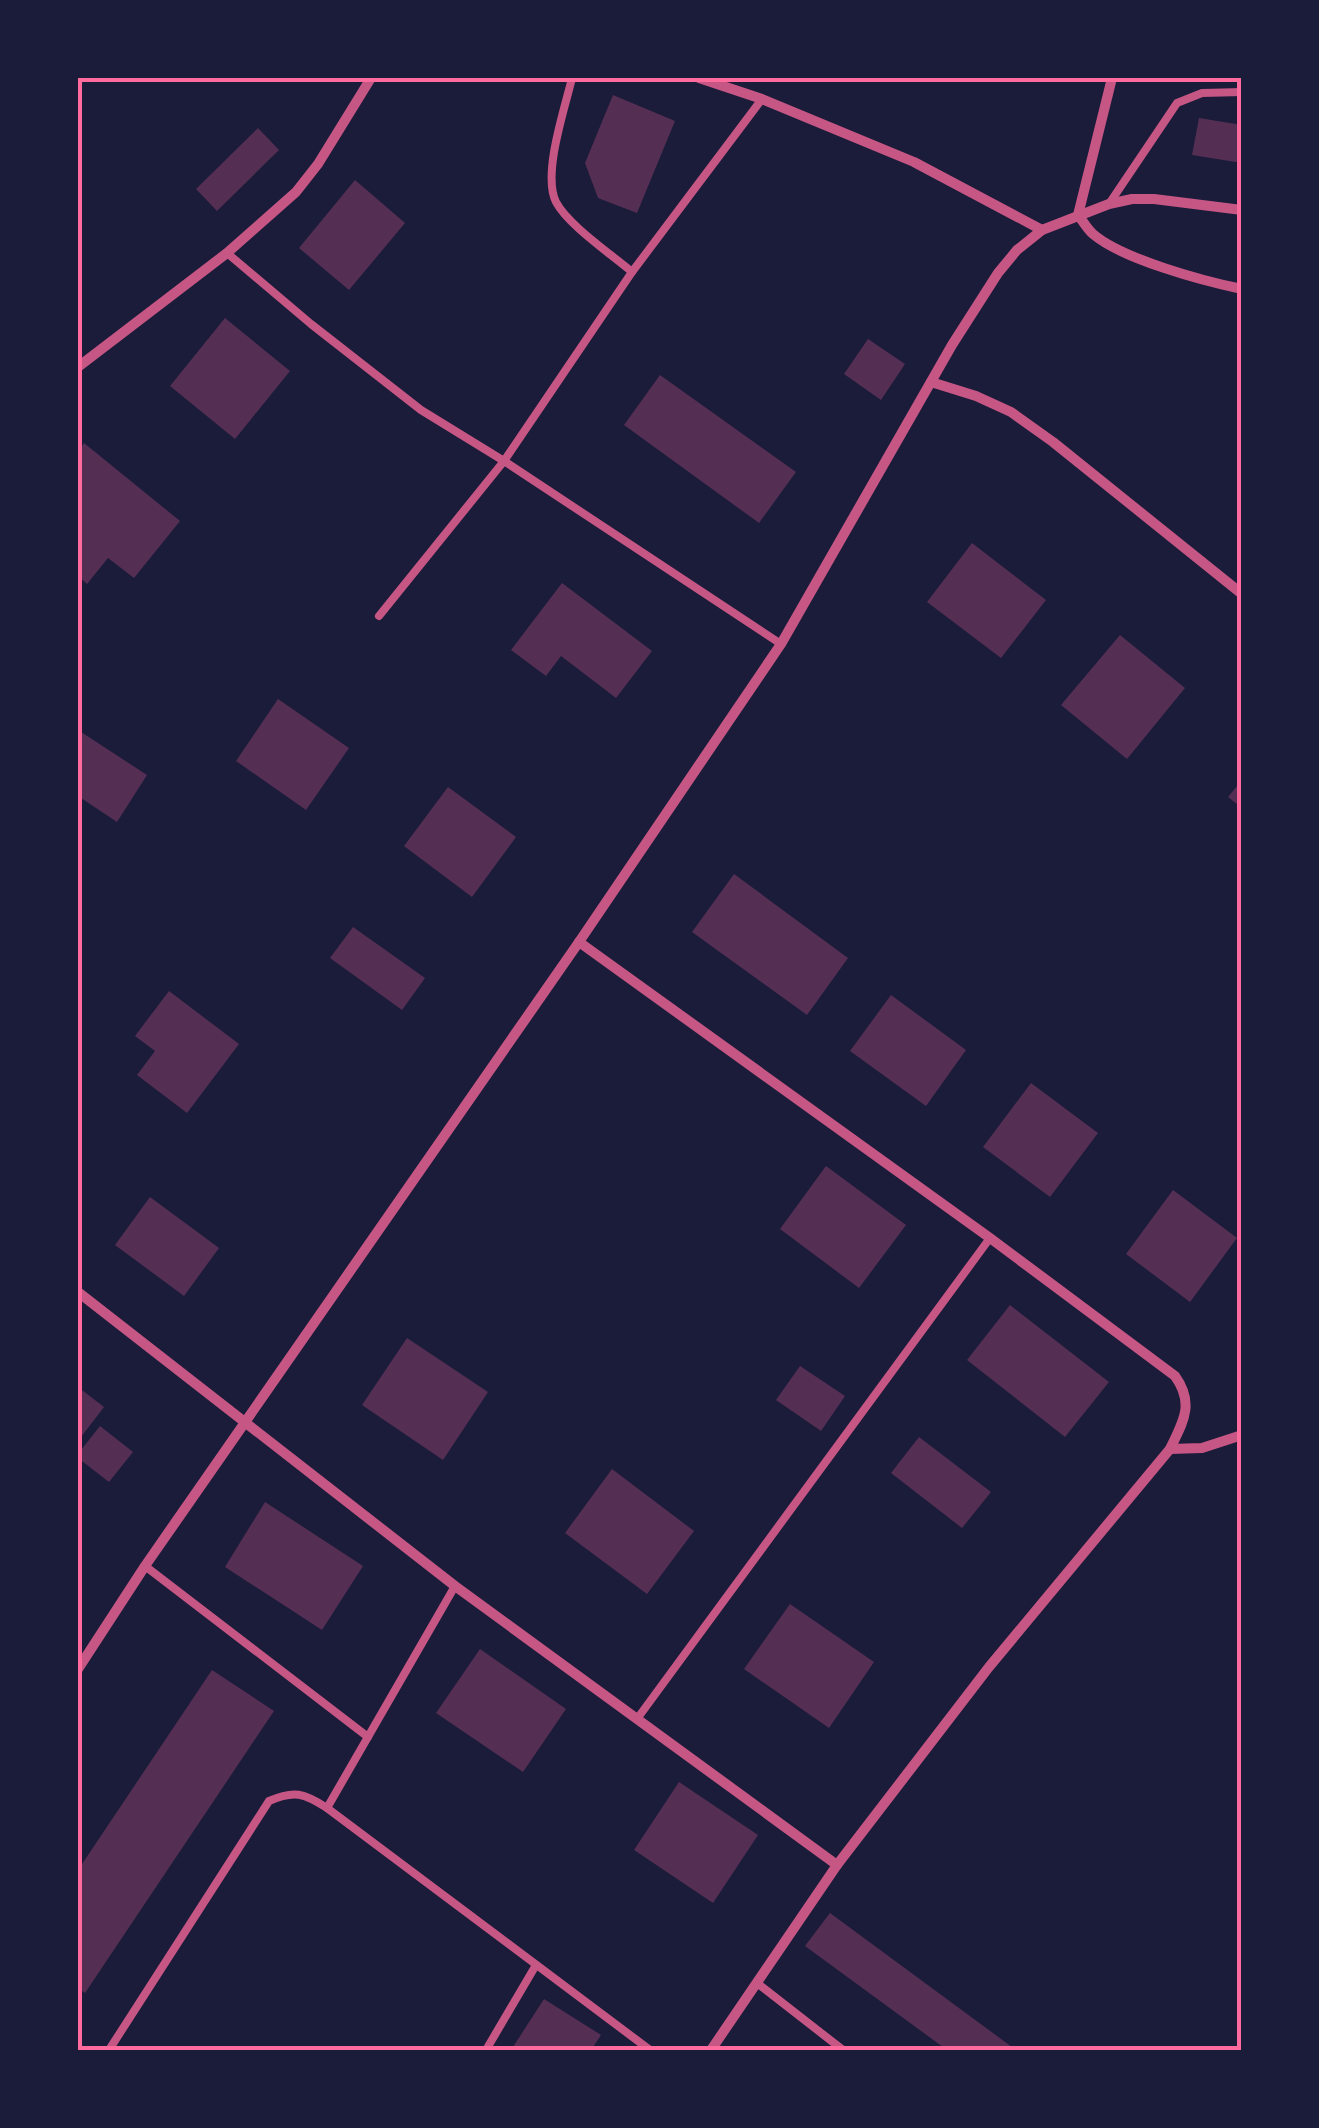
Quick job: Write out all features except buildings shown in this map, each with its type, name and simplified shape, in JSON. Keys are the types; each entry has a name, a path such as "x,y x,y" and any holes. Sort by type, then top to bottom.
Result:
{"street":[{"path":"78,367 227,252 296,192 371,78"},
{"path":"699,78 716,81 914,162 1042,230"},
{"path":"1078,215 1112,78"},
{"path":"78,1669 145,1566 580,942 781,644 998,273 1017,250 1042,230 1109,204 1154,199 1242,210"},
{"path":"1078,215 1092,234 1136,256 1206,282 1242,289"},
{"path":"931,382 1011,412 1242,594"},
{"path":"580,942 1175,1376 1184,1389 1187,1404 1170,1450 989,1667 837,1865 711,2050"},
{"path":"78,1292 455,1586 837,1865"},
{"path":"1170,1450 1202,1448 1242,1435"}],"lane":[{"path":"572,78 550,173 554,200 568,218 632,272"},
{"path":"1109,204 1177,103 1202,94 1242,92"},
{"path":"379,616 504,461 632,272 762,99"},
{"path":"227,252 421,410 781,644"},
{"path":"637,1719 990,1238"},
{"path":"145,1566 368,1737"},
{"path":"327,1808 455,1586"},
{"path":"109,2050 268,1801 287,1793 308,1796 327,1808 650,2050"},
{"path":"486,2050 536,1966"},
{"path":"757,1983 843,2050"}]}
